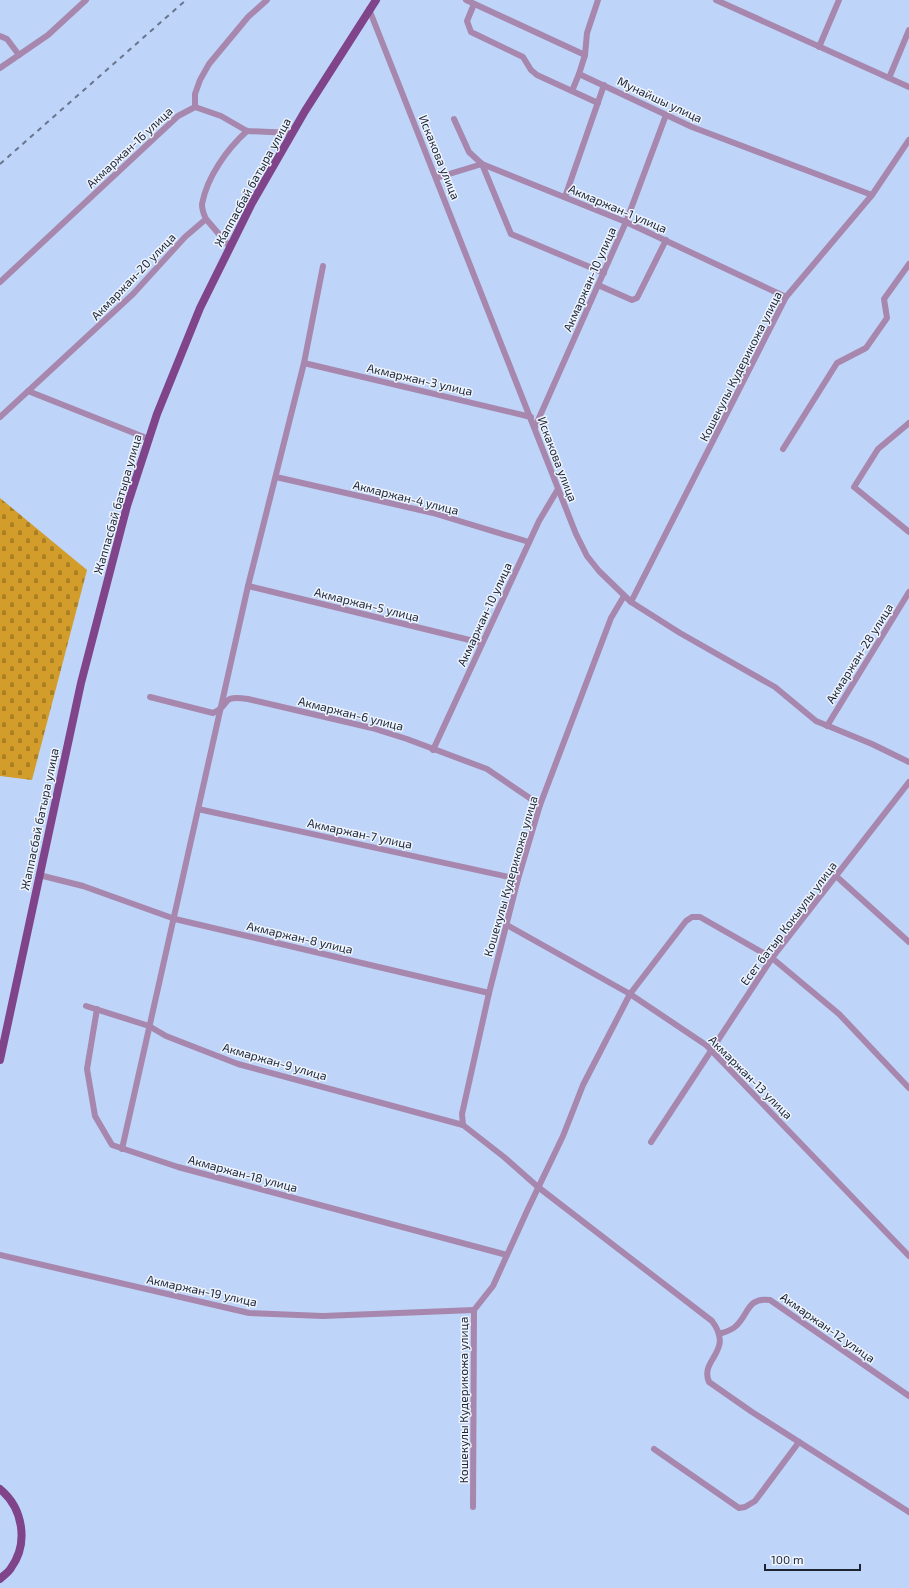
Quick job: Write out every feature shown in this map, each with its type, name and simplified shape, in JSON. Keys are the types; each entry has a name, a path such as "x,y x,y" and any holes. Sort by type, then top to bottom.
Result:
{"main road":[{"name":"Жаппасбай батыра улица","path":"0,1060 81,683 127,506 157,414 200,308 252,203 292,133 376,0"},
{"path":"0,1489 7,1494 15,1507 19,1518 22,1535 20,1550 11,1568 0,1579"}],"street":[{"path":"0,68 48,35 86,0"},
{"path":"268,0 248,17 210,64 200,80 195,94 195,107 221,116 247,131 292,133"},
{"path":"466,0 585,56"},
{"path":"572,91 585,56 587,33 597,1 590,0"},
{"path":"716,0 909,87"},
{"path":"819,46 839,0"},
{"path":"474,4 467,21 471,32 523,57 531,70 537,75 598,103"},
{"name":"Искакова улица","path":"369,9 531,417 558,489 576,534 587,556 599,571 631,602 680,633 775,687 816,721 909,762"},
{"path":"889,78 909,30"},
{"path":"0,36 7,40 19,55"},
{"name":"Мунайшы улица","path":"579,74 666,115 872,195"},
{"path":"565,197 604,85"},
{"name":"Акмаржан-16 улица","path":"0,282 178,116 195,107"},
{"name":"Акмаржан-10 улица","path":"534,427 626,222 666,115"},
{"path":"454,119 469,152 482,164 511,234 604,273"},
{"path":"230,247 206,219 202,206 217,168 234,143 247,131"},
{"name":"Кошекулы Кудерикожа улица","path":"631,602 786,297 872,195 909,140"},
{"path":"436,178 482,164"},
{"name":"Акмаржан-1 улица","path":"482,164 626,222 786,297"},
{"name":"Акмаржан-20 улица","path":"0,417 65,359 133,294 185,237 206,219"},
{"path":"598,285 632,300 637,298 666,240"},
{"path":"783,449 837,363 866,348 887,318 884,299 909,264"},
{"path":"122,1149 149,1026 175,919 248,586 304,363 323,266"},
{"name":"Акмаржан-3 улица","path":"304,363 531,417"},
{"path":"28,391 149,439"},
{"path":"909,423 878,449 854,487 909,532"},
{"name":"Акмаржан-4 улица","path":"276,477 433,513 529,542"},
{"name":"Акмаржан-10 улица","path":"433,750 529,542 558,489"},
{"name":"Акмаржан-5 улица","path":"248,586 482,643"},
{"name":"Акмаржан-28 улица","path":"828,726 909,592"},
{"name":"Кошекулы Кудерикожа улица","path":"463,1125 462,1114 489,993 518,879 540,805 611,618 624,596"},
{"path":"150,697 213,713 220,710"},
{"name":"Акмаржан-6 улица","path":"220,710 226,700 234,698 248,700 372,728 407,738 433,750 487,769 540,805"},
{"name":"Есет батыр Кокыулы улица","path":"651,1142 772,958 909,782"},
{"name":"Акмаржан-7 улица","path":"198,810 518,879"},
{"name":"Акмаржан-8 улица","path":"39,876 109,895 175,919 489,993"},
{"path":"836,876 909,942"},
{"name":"Кошекулы Кудерикожа улица","path":"473,1507 474,1310 493,1286 563,1136 583,1085 630,994 672,937 692,916 700,917 772,958"},
{"name":"Акмаржан-13 улица","path":"507,925 630,994 706,1045 909,1256"},
{"path":"772,958 839,1014 909,1088"},
{"name":"Акмаржан-9 улица","path":"86,1006 149,1026 166,1036 238,1064 463,1125"},
{"name":"Акмаржан-18 улица","path":"97,1009 87,1069 95,1116 112,1145 178,1167 507,1255"},
{"path":"463,1125 504,1157 538,1187 712,1321 719,1334 720,1347 708,1370 707,1376 709,1382 752,1412 909,1512"},
{"name":"Акмаржан-19 улица","path":"0,1255 249,1313 323,1316 474,1310"},
{"name":"Акмаржан-12 улица","path":"719,1334 735,1327 741,1321 750,1304 760,1298 770,1300 909,1396"},
{"path":"654,1449 739,1508 745,1507 755,1501 799,1442"}],"green space":[{"path":"0,498 87,570 32,780 0,776"}],"railway":[{"path":"0,164 186,0"}]}
